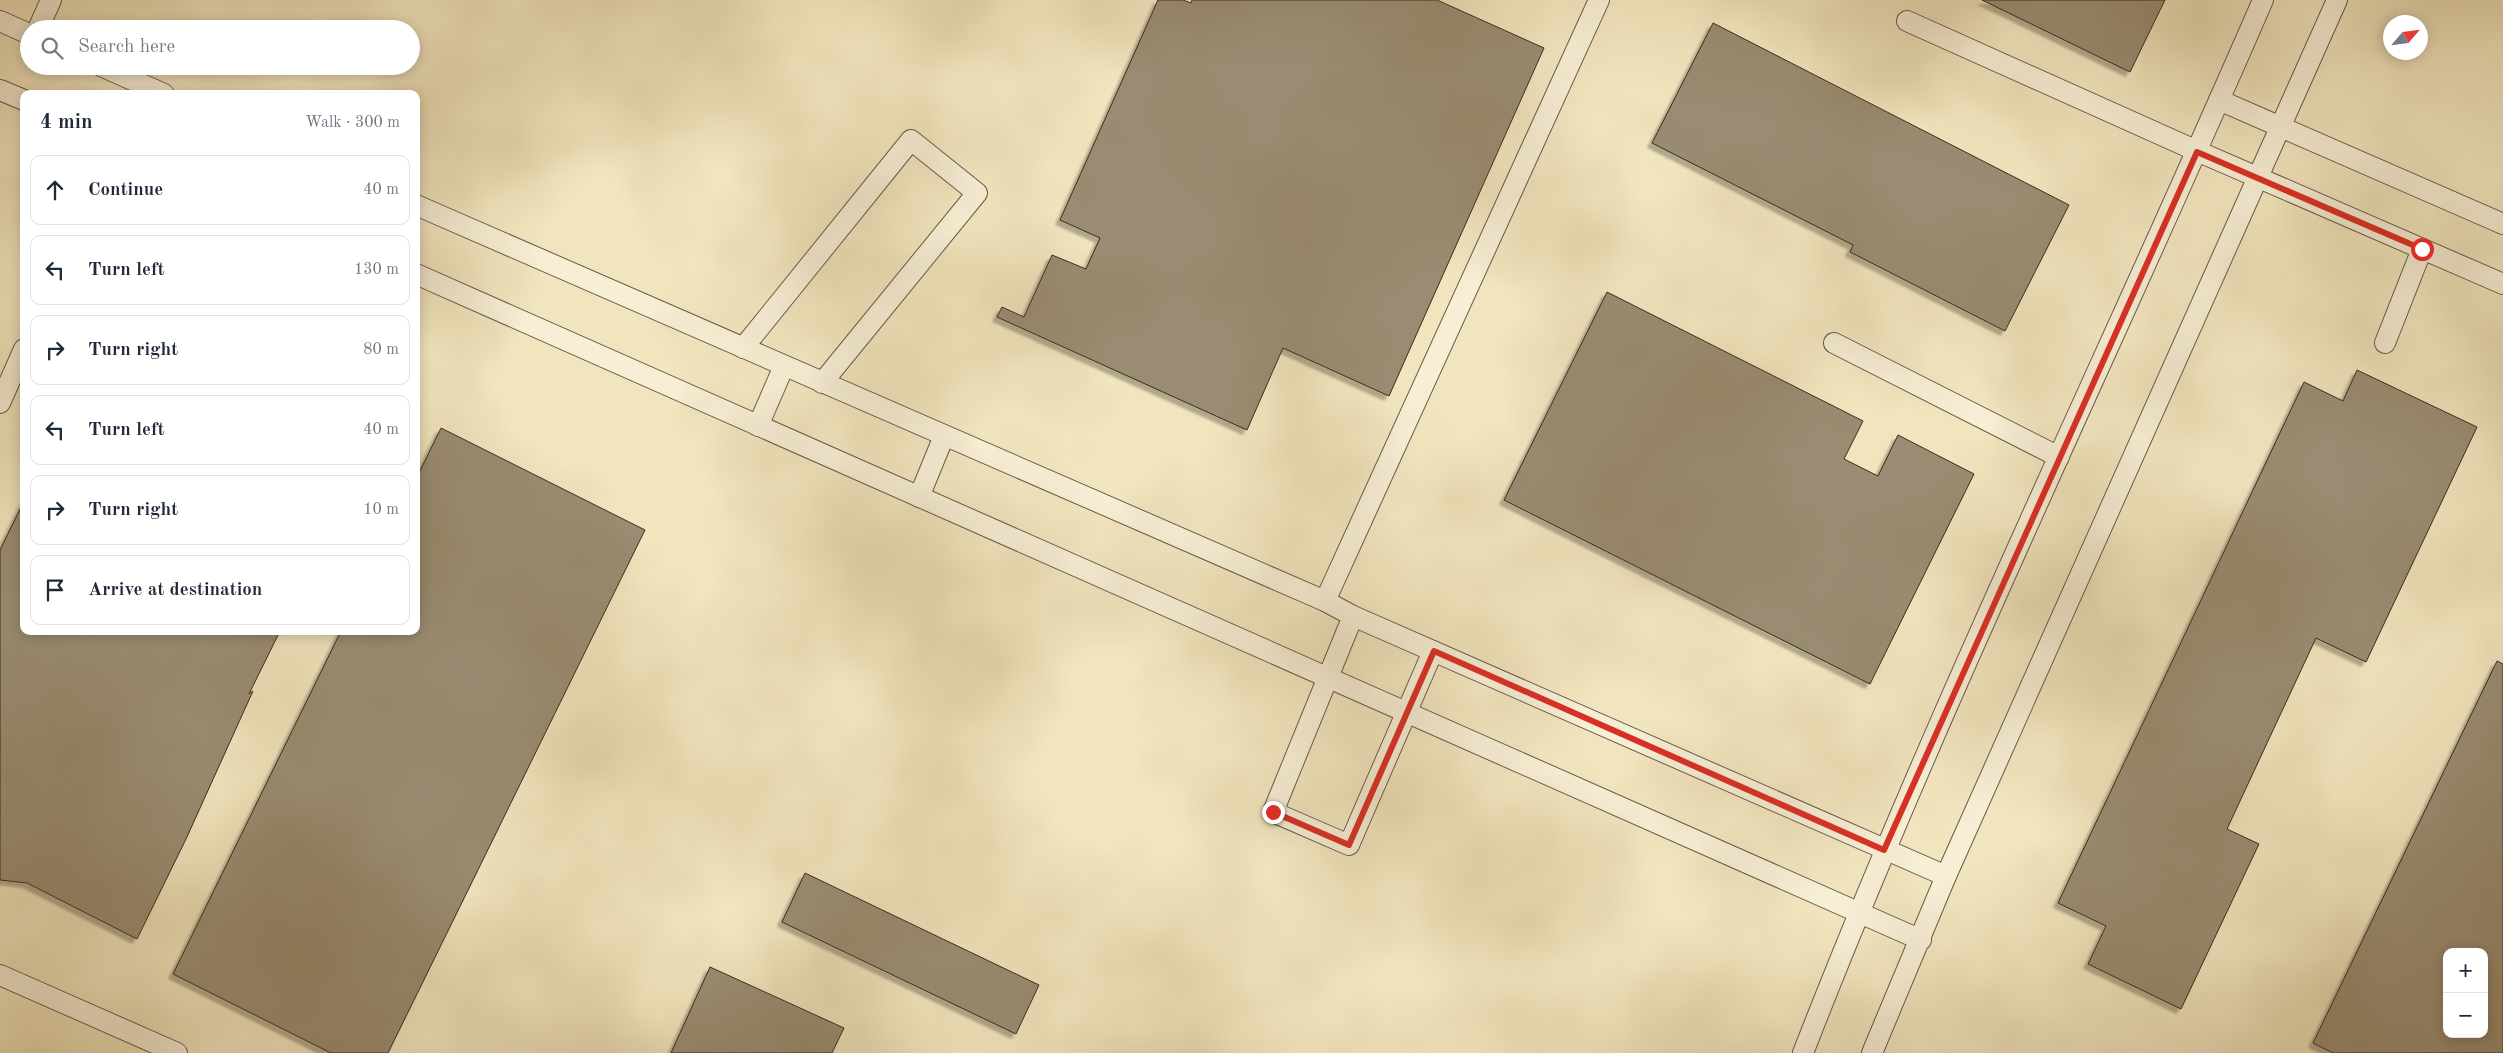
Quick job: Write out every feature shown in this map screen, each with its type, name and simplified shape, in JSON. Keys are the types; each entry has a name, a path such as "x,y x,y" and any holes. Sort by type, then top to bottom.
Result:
{"lane":[{"path":"42,20 51,0"},
{"path":"1326,601 1599,0"},
{"path":"1804,1053 1884,850 2197,152 2262,0"},
{"path":"1876,1052 1946,876 2282,127 2337,0"},
{"path":"1907,21 2197,152 2259,177 2503,284"},
{"path":"3,29 20,32"},
{"path":"121,75 155,90"},
{"path":"0,90 20,98"},
{"path":"2219,100 2503,224"},
{"path":"743,348 910,140 977,193 822,383"},
{"path":"420,207 1326,601 1353,616 1946,876"},
{"path":"2384,343 2422,249"},
{"path":"420,276 1920,940"},
{"path":"1834,344 2059,457"},
{"path":"0,403 20,358"},
{"path":"758,426 784,366"},
{"path":"919,496 944,436"},
{"path":"1353,616 1273,812 1349,845 1434,651"},
{"path":"0,975 177,1053"}],"building":[{"path":"1158,0 1183,0 1191,3 1192,0 1437,0 1544,48 1389,396 1283,348 1247,430 997,317 1002,307 1024,317 1052,255 1086,269 1100,238 1060,220"},
{"path":"1982,0 2165,0 2130,72"},
{"path":"1713,23 2069,205 2005,331 1850,252 1853,245 1652,143"},
{"path":"1607,292 1863,421 1844,459 1878,476 1898,435 1974,474 1870,684 1504,500"},
{"path":"2357,370 2477,427 2366,662 2316,638 2227,829 2259,844 2181,1009 2088,964 2106,926 2058,903 2304,382 2343,401"},
{"path":"441,428 645,530 388,1053 331,1053 173,974 339,635 420,635 420,471"},
{"path":"20,509 20,635 278,635 249,694 253,691 186,839 137,939 27,883 0,880 0,550"},
{"path":"2497,661 2503,664 2503,1053 2333,1053 2313,1043"},
{"path":"805,873 1039,985 1016,1034 782,922"},
{"path":"710,967 844,1028 832,1053 671,1053"}],"route":[{"path":"1273,812 1349,845 1434,651 1884,850 2197,152 2259,177 2422,249"}]}
